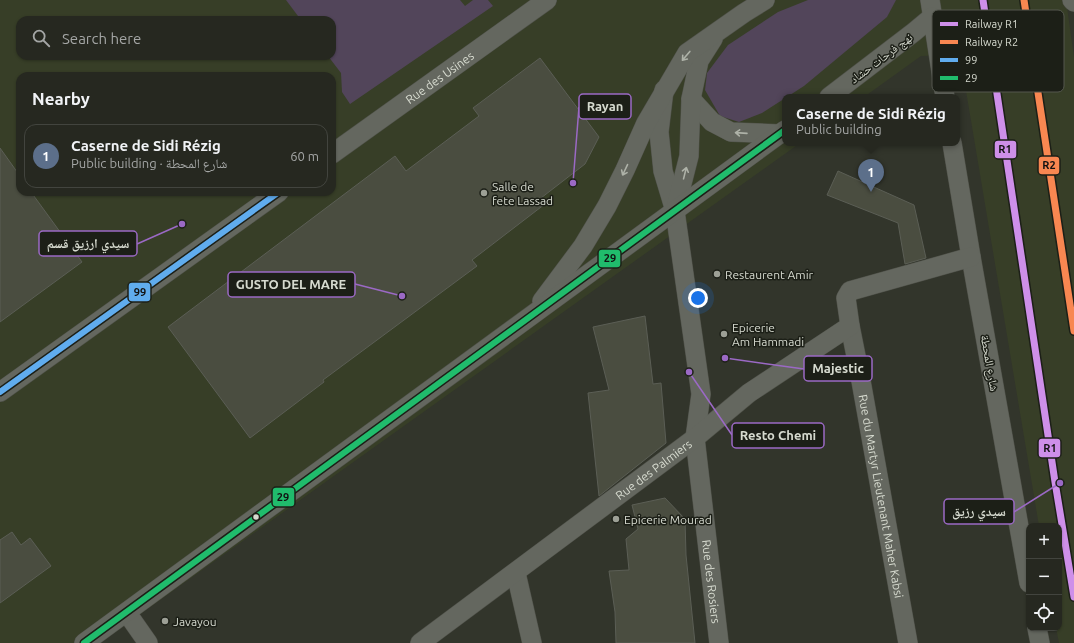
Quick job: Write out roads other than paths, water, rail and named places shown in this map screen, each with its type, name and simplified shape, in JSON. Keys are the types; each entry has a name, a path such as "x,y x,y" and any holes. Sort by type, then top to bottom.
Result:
{"street":[{"name":"Rue des Usines","path":"336,151 547,0"},
{"path":"532,316 583,246 607,206 626,170 646,123 687,53 765,0"},
{"name":"نهج فرحات حشاد","path":"833,94 914,32 931,8"},
{"path":"675,211 689,156 691,99 699,61 717,33"},
{"path":"664,90 659,132 662,171 675,211"},
{"path":"691,99 712,122 731,132 782,132"},
{"path":"84,643 782,132"},
{"name":"شارع المحطة","path":"952,146 1026,565"},
{"path":"0,392 273,196"},
{"name":"Rue des Rosiers","path":"675,211 701,394 695,438 719,643"},
{"path":"850,326 846,295 850,291 971,258"},
{"name":"Rue des Palmiers","path":"420,643 695,438 749,393 850,326"},
{"name":"Rue du Martyr Lieutenant Maher Kabsi","path":"850,326 862,381 908,643"},
{"path":"516,572 532,643"},
{"path":"127,613 148,643"},
{"path":"1038,631 1040,643"}],"rail line":[{"name":"R1","path":"983,0 984,10"},
{"name":"R2","path":"1024,0 1026,10"},
{"name":"R1","path":"997,92 1055,482 1074,597"},
{"name":"R2","path":"1038,92 1074,331"}],"place":[{"name":"Rayan","path":"573,183"},
{"name":"Caserne de Sidi Rézig","path":"871,192"},
{"name":"Salle de fete Lassad","path":"484,193"},
{"name":"سيدي ارزيق قسم","path":"182,224"},
{"name":"Restaurent Amir","path":"717,274"},
{"name":"GUSTO DEL MARE","path":"402,296"},
{"name":"Epicerie Am Hammadi","path":"724,334"},
{"name":"Majestic","path":"725,358"},
{"name":"Resto Chemi","path":"689,372"},
{"name":"سيدي رزيق","path":"1060,483"},
{"name":"Epicerie Mourad","path":"616,519"},
{"name":"Javayou","path":"165,621"}]}
